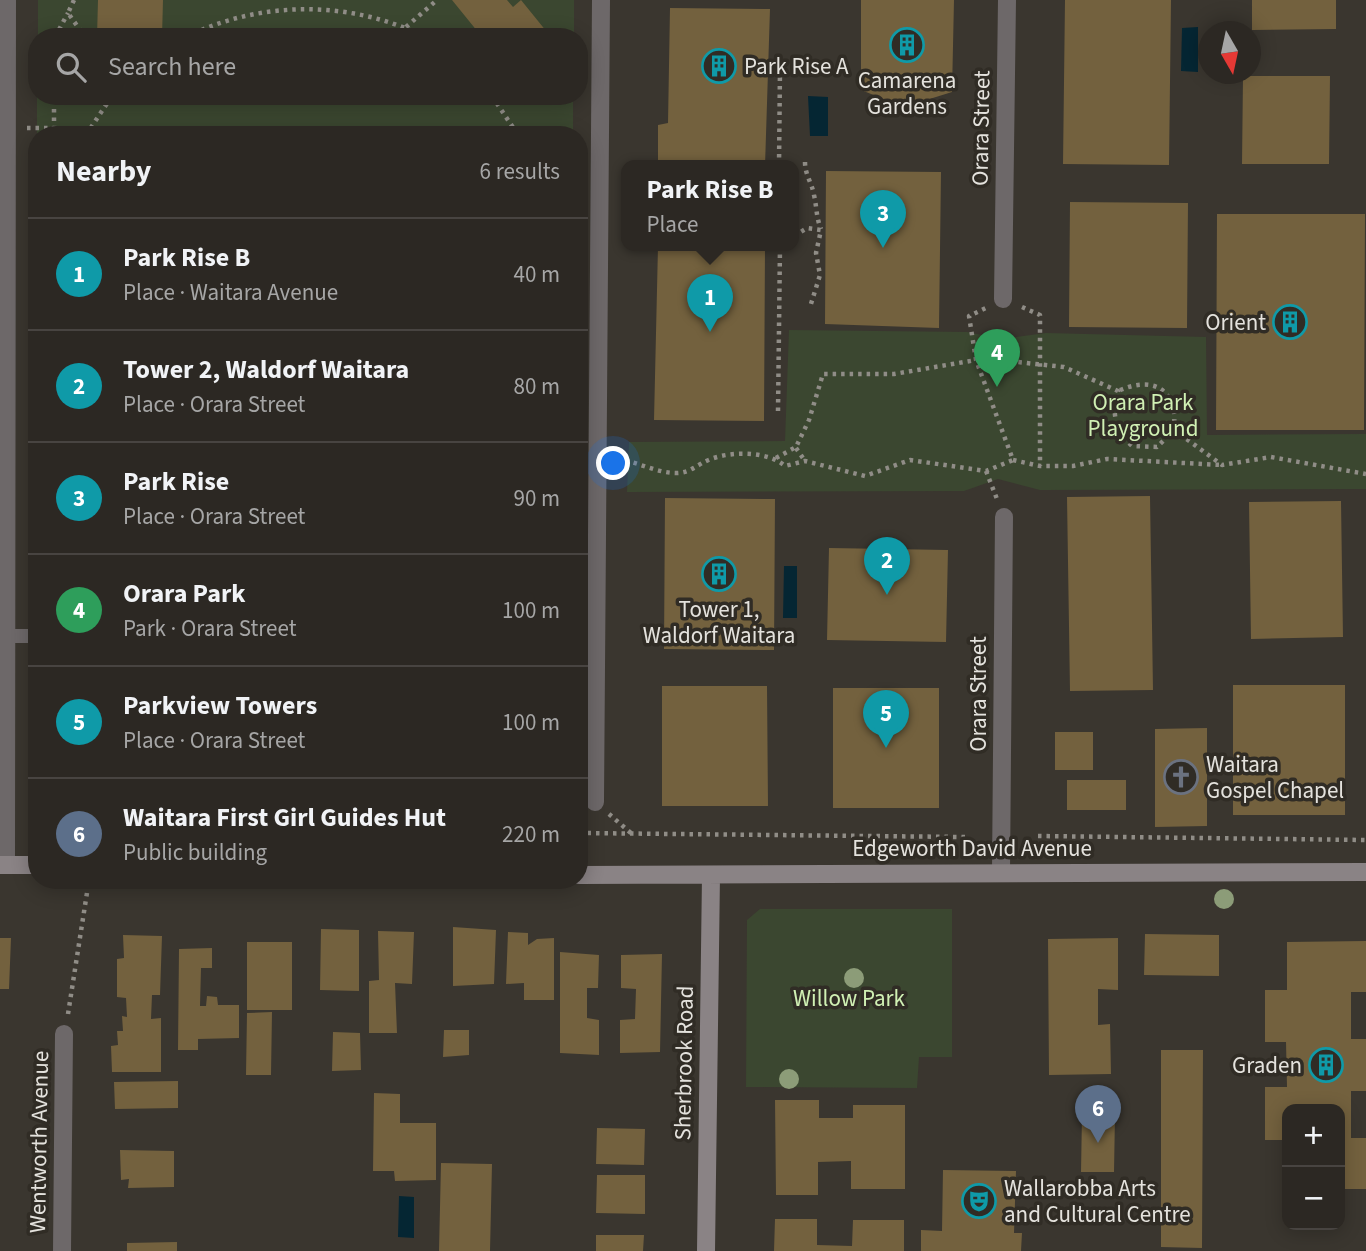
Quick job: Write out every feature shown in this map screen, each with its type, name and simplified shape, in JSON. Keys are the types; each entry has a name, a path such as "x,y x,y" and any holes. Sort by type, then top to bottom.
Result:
{"main road":[{"path":"3,865 28,865"},
{"name":"Edgeworth David Avenue","path":"588,875 1366,872"},
{"name":"Sherbrook Road","path":"706,1251 711,875"}],"street":[{"path":"3,865 7,0"},
{"path":"595,802 601,0"},
{"name":"Orara Street","path":"1003,299 1007,0"},
{"name":"Orara Street","path":"1001,872 1004,517"},
{"name":"Wentworth Avenue","path":"62,1251 64,1034"}],"lane":[{"path":"5,636 28,636"}],"path":[{"path":"60,28 74,0"},
{"path":"202,28 214,21 271,4 319,3 391,18 407,27 438,0"},
{"path":"68,13 79,28"},
{"path":"779,160 780,68"},
{"path":"54,105 54,126"},
{"path":"92,126 106,105"},
{"path":"498,105 513,126"},
{"path":"6,129 28,129"},
{"path":"805,162 805,173 815,196 814,210 821,230 816,253 820,275 810,307"},
{"path":"799,233 807,228 821,230"},
{"path":"778,411 780,251"},
{"path":"1013,460 976,360 969,316 1003,299 1040,315 1040,466"},
{"path":"776,458 796,447 809,420 823,374 894,373 976,360 1064,367 1118,391 1140,384 1153,384 1164,390 1173,407 1173,429 1157,447 1132,446 1121,436 1115,422 1114,406 1118,391"},
{"path":"1173,429 1222,465"},
{"path":"796,447 805,461"},
{"path":"597,457 629,460 673,473 691,471 711,459 747,454 776,458 785,466 805,461 865,476 910,460 986,471 1013,460 1040,466 1073,466 1107,459 1222,465 1271,457 1366,474"},
{"path":"986,471 1004,517"},
{"path":"595,802 632,834"},
{"path":"588,833 965,837"},
{"path":"1038,836 1366,840"},
{"path":"64,1034 88,889"}],"green space":[{"path":"38,0 574,0 574,28 38,28"},
{"path":"37,105 573,105 573,126 37,126"},
{"name":"Orara Park Playground","path":"789,330 967,332 1002,339 1046,333 1206,337 1207,435 1366,434 1366,489 1040,490 998,479 964,491 627,492 629,442 785,441"},
{"name":"Willow Park","path":"760,909 952,909 952,1057 919,1057 917,1088 746,1087 747,920"}],"water":[{"path":"1198,27 1198,72 1181,71 1182,28"},
{"path":"808,96 828,97 828,136 810,136"},
{"path":"784,566 797,566 797,618 783,618"},
{"path":"399,1196 414,1197 414,1238 398,1237"}],"building":[{"path":"98,0 163,0 162,28 97,28"},
{"path":"452,0 507,0 513,7 521,0 544,28 475,28"},
{"name":"Camarena Gardens","path":"861,0 954,0 952,92 904,107 861,90"},
{"path":"1065,0 1171,0 1169,165 1063,164"},
{"path":"1252,0 1336,0 1336,29 1261,30 1261,21 1252,21"},
{"name":"Park Rise A","path":"670,8 770,9 765,160 658,160 658,125 668,123"},
{"path":"1261,76 1330,76 1329,164 1242,164 1243,84 1261,84"},
{"path":"826,171 941,172 939,328 825,324"},
{"path":"1070,202 1188,203 1187,328 1069,327"},
{"name":"Orient","path":"1217,214 1365,214 1364,430 1216,430"},
{"path":"658,251 765,251 764,421 654,420"},
{"path":"1150,496 1153,690 1070,691 1067,497"},
{"name":"Tower 1, Waldorf Waitara","path":"665,498 775,499 774,650 664,649"},
{"path":"1341,501 1343,637 1251,639 1249,502"},
{"path":"829,548 948,550 946,642 827,640"},
{"path":"1233,685 1345,685 1345,815 1233,815"},
{"path":"662,686 767,686 768,806 662,806"},
{"path":"833,688 939,688 939,808 833,808"},
{"name":"Waitara Gospel Chapel","path":"1207,728 1207,826 1155,827 1155,729"},
{"path":"1055,732 1093,732 1093,770 1055,770"},
{"path":"1067,780 1126,780 1126,810 1067,810"},
{"path":"453,927 496,930 494,984 453,986"},
{"path":"321,929 359,930 359,991 320,990"},
{"path":"378,931 414,932 412,984 395,983 397,1033 369,1033 369,981 379,980"},
{"path":"508,932 528,933 528,945 537,939 554,938 554,1000 524,1000 524,983 506,984"},
{"path":"1145,934 1219,935 1219,976 1144,975"},
{"path":"123,935 162,936 160,995 152,995 151,1019 161,1018 161,1072 112,1072 111,1046 118,1045 117,1031 123,1031 122,1016 127,1017 126,998 117,997 117,959 124,958"},
{"path":"0,938 11,938 9,989 0,989"},
{"path":"1118,938 1118,990 1098,989 1098,1025 1110,1024 1111,1074 1049,1075 1048,939"},
{"name":"Graden","path":"1366,941 1366,992 1351,992 1351,1039 1366,1039 1366,1091 1351,1091 1351,1138 1366,1138 1366,1189 1345,1189 1345,1104 1282,1104 1282,1140 1265,1140 1265,1087 1287,1087 1286,1042 1265,1042 1265,990 1287,990 1287,942"},
{"path":"247,942 292,942 292,1010 247,1010"},
{"path":"212,948 212,968 201,968 200,1006 206,1006 207,996 217,997 218,1005 239,1005 239,1038 198,1039 198,1050 178,1050 179,949"},
{"path":"560,952 599,955 598,988 587,988 587,1018 599,1020 599,1055 560,1053"},
{"path":"662,954 660,1052 620,1053 620,1020 635,1019 636,989 621,988 621,955"},
{"path":"272,1012 271,1075 246,1075 247,1013"},
{"path":"444,1030 469,1030 469,1055 443,1057"},
{"path":"333,1032 360,1033 361,1070 332,1071"},
{"path":"1161,1050 1203,1050 1202,1248 1161,1247"},
{"path":"178,1081 178,1108 115,1109 114,1082"},
{"path":"374,1093 400,1094 400,1123 436,1123 436,1180 395,1181 394,1171 373,1171"},
{"path":"775,1100 819,1100 819,1118 853,1118 853,1105 905,1105 905,1189 851,1189 851,1161 818,1162 818,1195 776,1195"},
{"path":"1082,1115 1115,1115 1114,1172 1081,1172"},
{"path":"597,1128 645,1129 644,1165 596,1164"},
{"path":"120,1150 174,1151 174,1187 128,1188 129,1179 121,1180"},
{"path":"441,1163 492,1164 490,1251 439,1251"},
{"name":"Wallarobba Arts and Cultural Centre","path":"943,1170 1016,1171 1014,1233 1022,1233 1021,1251 921,1251 921,1230 942,1231"},
{"path":"597,1175 645,1175 645,1214 596,1213"},
{"path":"775,1219 817,1219 817,1245 852,1246 853,1220 904,1220 904,1251 774,1251"},
{"path":"596,1235 644,1235 643,1251 596,1251"},
{"path":"177,1242 177,1251 127,1251 127,1243"}],"place":[{"name":"Camarena Gardens","path":"907,45"},
{"name":"Park Rise A","path":"719,66"},
{"name":"Park Rise","path":"883,248"},
{"name":"Orient","path":"1290,322"},
{"name":"Park Rise B","path":"710,332"},
{"name":"Orara Park","path":"997,387"},
{"name":"Tower 1, Waldorf Waitara","path":"719,574"},
{"name":"Tower 2, Waldorf Waitara","path":"887,595"},
{"name":"Parkview Towers","path":"886,748"},
{"name":"Waitara Gospel Chapel","path":"1181,777"},
{"name":"Graden","path":"1326,1065"},
{"name":"Waitara First Girl Guides Hut","path":"1098,1143"},
{"name":"Wallarobba Arts and Cultural Centre","path":"979,1201"}]}
